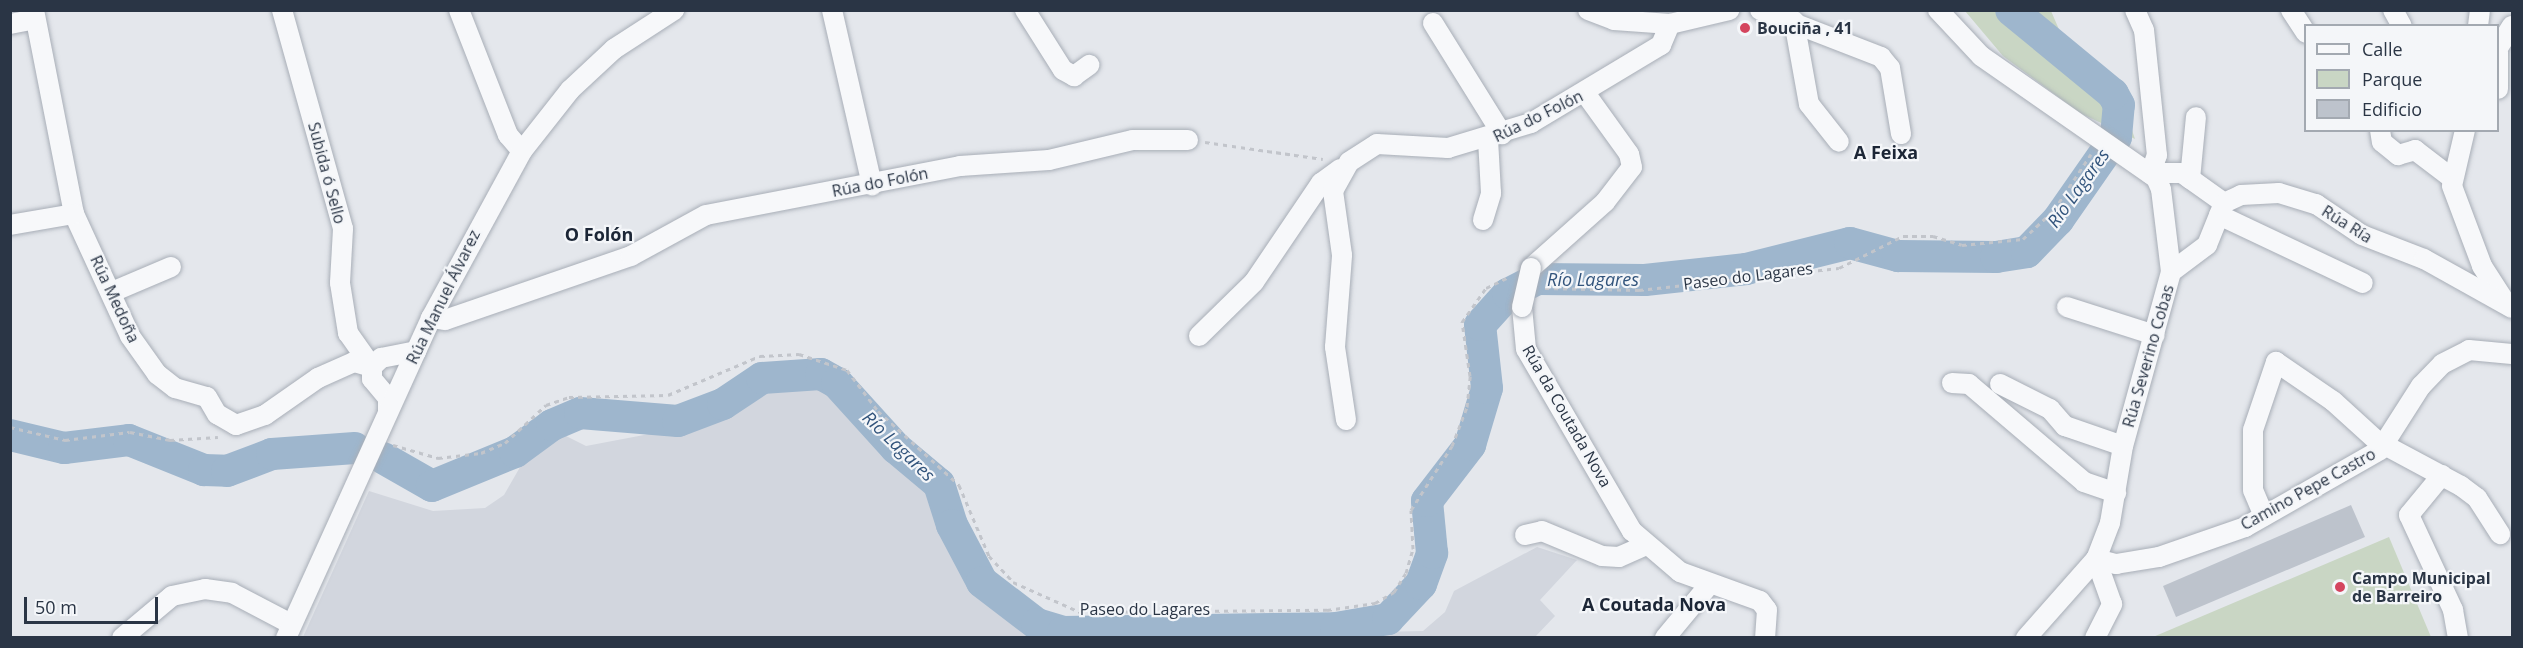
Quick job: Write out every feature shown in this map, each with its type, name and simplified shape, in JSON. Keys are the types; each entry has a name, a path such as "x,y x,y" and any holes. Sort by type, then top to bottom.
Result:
{"street":[{"name":"Subida ó Sello","path":"282,10 343,229 340,283 348,333 372,367"},
{"path":"459,10 508,135 522,151"},
{"name":"Rúa Manuel Álvarez","path":"288,631 362,472 383,441 388,412 431,318 522,151 570,90 614,49 674,10"},
{"path":"832,10 872,185"},
{"path":"1025,10 1063,70 1074,76 1089,65"},
{"path":"1588,10 1614,20 1670,24 1730,10"},
{"path":"1760,10 1794,21 1881,57 1890,68 1901,134"},
{"path":"1938,10 1991,64 2089,141 2122,155 2153,176"},
{"path":"2135,10 2144,30 2157,155 2153,176"},
{"path":"2291,10 2304,30"},
{"path":"2393,10 2401,24"},
{"name":"Rúa Medoña","path":"34,15 74,214 112,292 129,336 157,374 175,388 207,398 217,414 236,425 265,415 318,378 354,362 372,367"},
{"path":"10,24 34,15"},
{"path":"1794,21 1809,104 1839,142"},
{"path":"1433,23 1495,137 1491,193 1483,220"},
{"name":"Rúa do Folón","path":"1199,336 1254,282 1322,183 1349,162 1377,144 1448,148 1495,137 1586,93 1661,45 1670,24"},
{"path":"2499,48 2512,26"},
{"name":"Rúa da Coutada Nova","path":"1586,93 1629,154 1632,167 1605,202 1531,268 1522,307 1526,349 1644,546 1680,572 1760,601 1767,610 1765,638"},
{"path":"2190,179 2196,117"},
{"path":"2380,132 2382,142 2398,154 2415,150 2453,179"},
{"path":"2465,132 2453,179 2482,266 2509,306"},
{"name":"Rúa do Folón","path":"431,318 445,320 631,256 706,215 872,185 960,166 1049,160 1133,140 1188,140"},
{"name":"Rúa do Folón","path":"1346,420 1335,346 1342,255 1333,191 1349,162"},
{"path":"2153,176 2162,173 2182,173 2221,209 2362,283"},
{"name":"Rúa Severino Cobas","path":"2026,638 2096,559 2116,493 2123,446 2171,272 2153,176"},
{"name":"Rúa Ría","path":"2221,209 2241,195 2279,193 2316,204 2362,236 2424,259 2509,306"},
{"path":"2171,272 2207,245 2221,209"},
{"path":"10,225 74,214"},
{"path":"112,292 171,267"},
{"path":"2067,307 2155,335"},
{"path":"2264,516 2253,489 2253,430 2276,362 2333,401 2367,434 2388,442 2421,386 2442,364 2469,350 2512,354"},
{"path":"388,412 381,387 372,379 372,367 381,358 394,358 416,351"},
{"path":"381,387 404,378 394,358"},
{"path":"1952,383 1969,384 2084,482 2116,493"},
{"path":"2000,384 2049,409 2065,426 2123,446"},
{"name":"Camino Pepe Castro","path":"2096,559 2116,564 2159,557 2327,491 2388,442 2476,498 2500,534"},
{"path":"2442,475 2409,515 2452,609 2458,638"},
{"path":"1526,535 1542,531 1602,556 1619,557 1644,546"},
{"path":"2095,638 2112,604 2096,559"},
{"path":"1665,638 1710,584"},
{"path":"122,638 172,596 205,589 232,593 288,631"}],"path":[{"path":"1188,140 1349,162"},
{"name":"Paseo do Lagares","path":"1538,288 1639,290 1839,268 1886,241 1933,236 1962,245 2024,239 2054,210 2092,153 2089,141"},
{"name":"Paseo do Lagares","path":"383,441 438,458 481,453 505,443 546,405 569,397 668,395 760,356 800,354 847,370 878,411 959,485 989,556 1013,582 1080,612 1328,610 1375,603 1394,592 1406,573 1413,549 1411,510 1452,446 1467,407 1470,376 1462,322 1486,288 1512,275"}],"shaded area":[{"path":"820,379 932,483 942,519 980,591 1025,627 1051,637 303,637 369,491 433,511 485,508 504,495 523,462 560,433 586,446 723,420 747,399"},
{"path":"1537,547 1577,560 1540,600 1555,616 1535,637 1152,637 1423,631 1445,612 1454,591"}],"green space":[{"path":"1965,11 2051,11 2061,34 2115,80 2135,139 2080,113 2003,56"},
{"name":"Campo Municipal de Barreiro","path":"2389,537 2431,637 2153,637"}],"building":[{"path":"2351,505 2365,537 2176,617 2163,586"}],"waterway":[{"name":"Río Lagares","path":"383,458 432,486 515,452 552,425 580,413 678,421 723,404 762,378 821,374 837,383 896,448 939,484 952,525 982,582 1037,624 1063,632 1336,628 1388,619 1421,584 1432,553 1427,501 1470,445 1487,388 1480,325 1508,294 1538,279 1645,280 1746,269 1850,243 1898,256 1996,257 2027,252 2058,220 2116,137 2119,105 2113,94 2011,10"},
{"name":"Río Lagares","path":"10,435 64,448 129,440 204,470 227,471 272,454 355,448"}],"place":[{"name":"Bouciña , 41","path":"1745,28"},
{"name":"Campo Municipal de Barreiro","path":"2340,587"}],"district":[{"name":"A Feixa","path":"1886,152"},
{"name":"O Folón","path":"599,234"},
{"name":"A Coutada Nova","path":"1654,604"}]}
